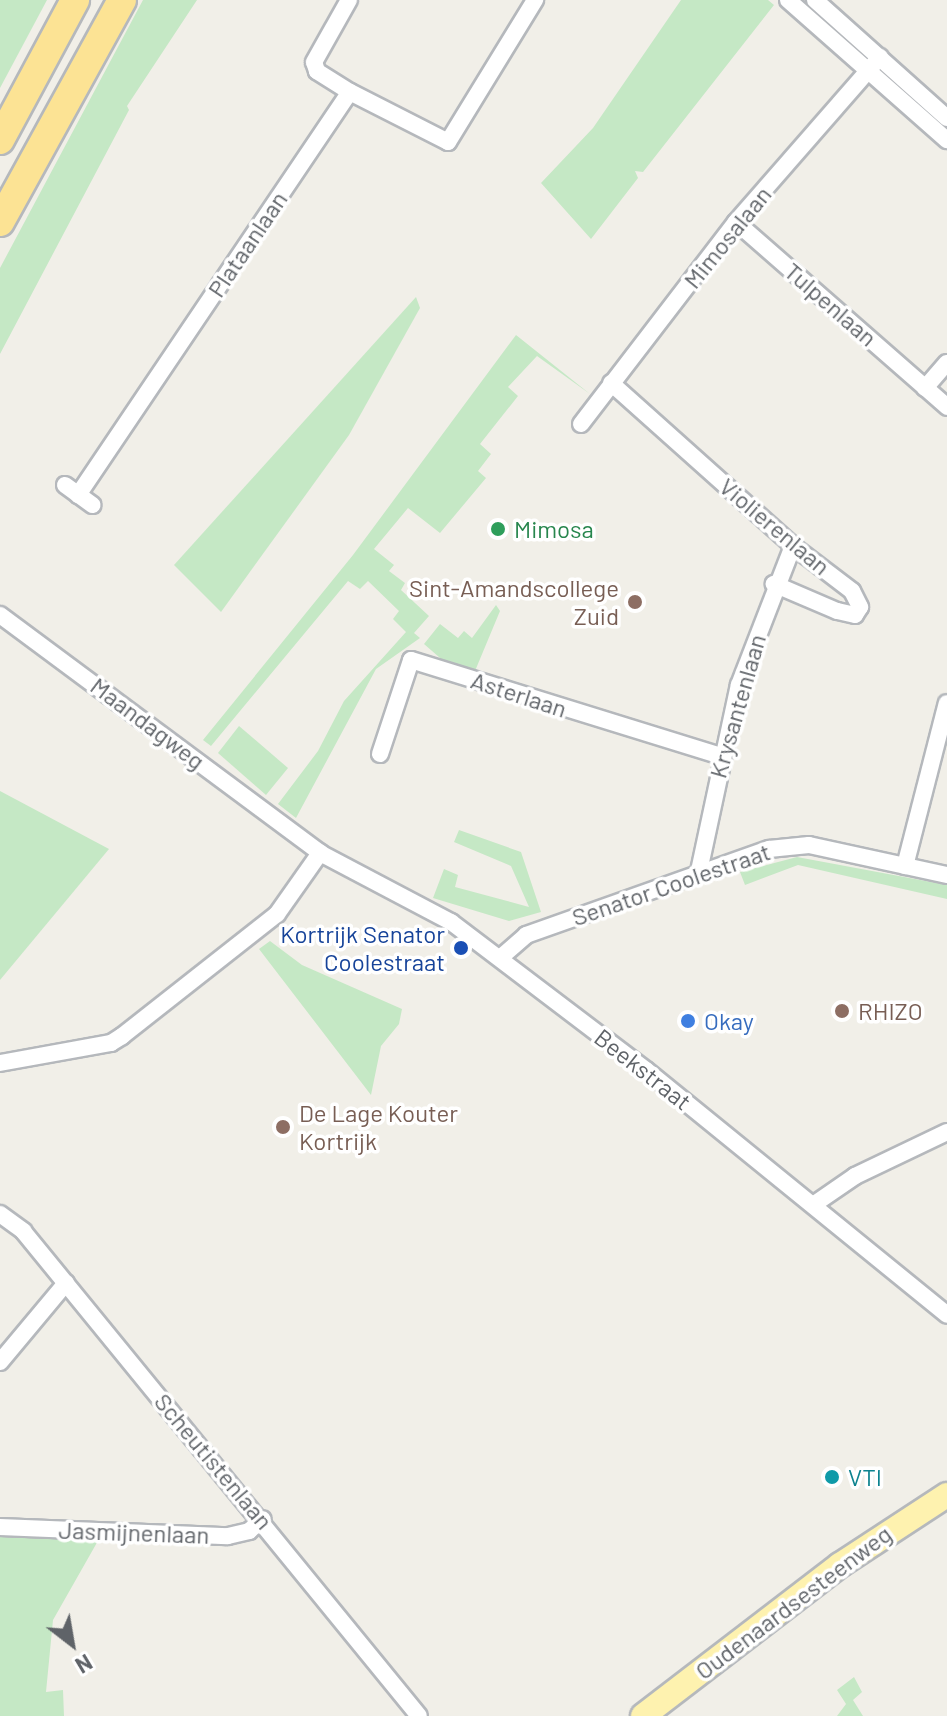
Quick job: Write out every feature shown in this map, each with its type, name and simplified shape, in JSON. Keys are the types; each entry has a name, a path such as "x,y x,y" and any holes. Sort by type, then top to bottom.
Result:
{"highway":[{"path":"0,140 75,0"},
{"path":"0,222 122,0"}],"main road":[{"name":"Oudenaardsesteenweg","path":"643,1716 840,1565 947,1495"}],"street":[{"path":"349,0 314,62 317,71 350,92 448,142 535,0"},
{"path":"788,0 947,140"},
{"path":"815,0 947,118"},
{"name":"Mimosalaan","path":"581,424 736,222 880,57"},
{"name":"Plataanlaan","path":"93,505 72,490 350,92"},
{"name":"Tulpenlaan","path":"736,222 947,407"},
{"path":"925,388 947,363"},
{"name":"Violierenlaan","path":"611,383 793,546 852,591 860,607 855,615 837,611 774,584"},
{"name":"Krysantenlaan","path":"699,871 721,756 739,685 774,584 793,546"},
{"name":"Maandagweg","path":"0,615 294,835"},
{"name":"Asterlaan","path":"380,754 411,660 721,756"},
{"path":"905,866 947,703"},
{"name":"Beekstraat","path":"294,835 320,853 451,922 500,958 947,1315"},
{"name":"Senator Coolestraat","path":"500,958 526,935 699,871 797,844 947,875"},
{"path":"0,1063 122,1036 277,914 320,853"},
{"path":"813,1205 855,1176 947,1132"},
{"name":"Scheutistenlaan","path":"0,1214 23,1231 263,1519 419,1716"},
{"path":"0,1362 66,1283"},
{"name":"Jasmijnenlaan","path":"0,1527 228,1536 249,1531 263,1519"}],"green space":[{"path":"0,0 47,0 0,88"},
{"path":"143,0 197,0 127,106 129,110 0,354 0,268"},
{"path":"681,0 768,0 774,5 643,172 635,171 638,178 591,239 541,183 593,128"},
{"path":"416,297 420,308 349,435 221,612 174,565"},
{"path":"516,335 590,394 537,356 508,387 518,396 480,444 491,454 478,471 486,478 440,533 408,508 374,549 394,565 389,571 405,583 401,590 429,616 414,633 420,638 376,669 296,818 278,804 318,751 344,701 406,632 393,619 399,611 368,581 360,589 348,581 211,746 203,740 353,555"},
{"path":"496,605 500,611 475,671 447,664 424,644 440,624 458,638 464,631 472,638"},
{"path":"239,726 288,768 266,795 218,753"},
{"path":"0,791 109,849 0,980"},
{"path":"459,830 521,852 541,912 509,921 433,898 444,869 458,875 455,887 529,907 511,866 454,842"},
{"path":"797,857 947,885 947,899 798,865 745,885 740,872"},
{"path":"270,941 302,965 402,1009 399,1024 381,1046 371,1095 259,949"},
{"path":"0,1534 99,1539 53,1620 46,1692 63,1690 64,1716 0,1716"},
{"path":"854,1677 862,1692 853,1700 863,1716 837,1716 846,1704 837,1690"}],"place":[{"name":"Mimosa","path":"498,529"},
{"name":"Sint-Amandscollege Zuid","path":"635,602"},
{"name":"Kortrijk Senator Coolestraat","path":"461,948"},
{"name":"RHIZO","path":"842,1011"},
{"name":"Okay","path":"688,1021"},
{"name":"De Lage Kouter Kortrijk","path":"283,1127"},
{"name":"VTI","path":"832,1477"}]}
